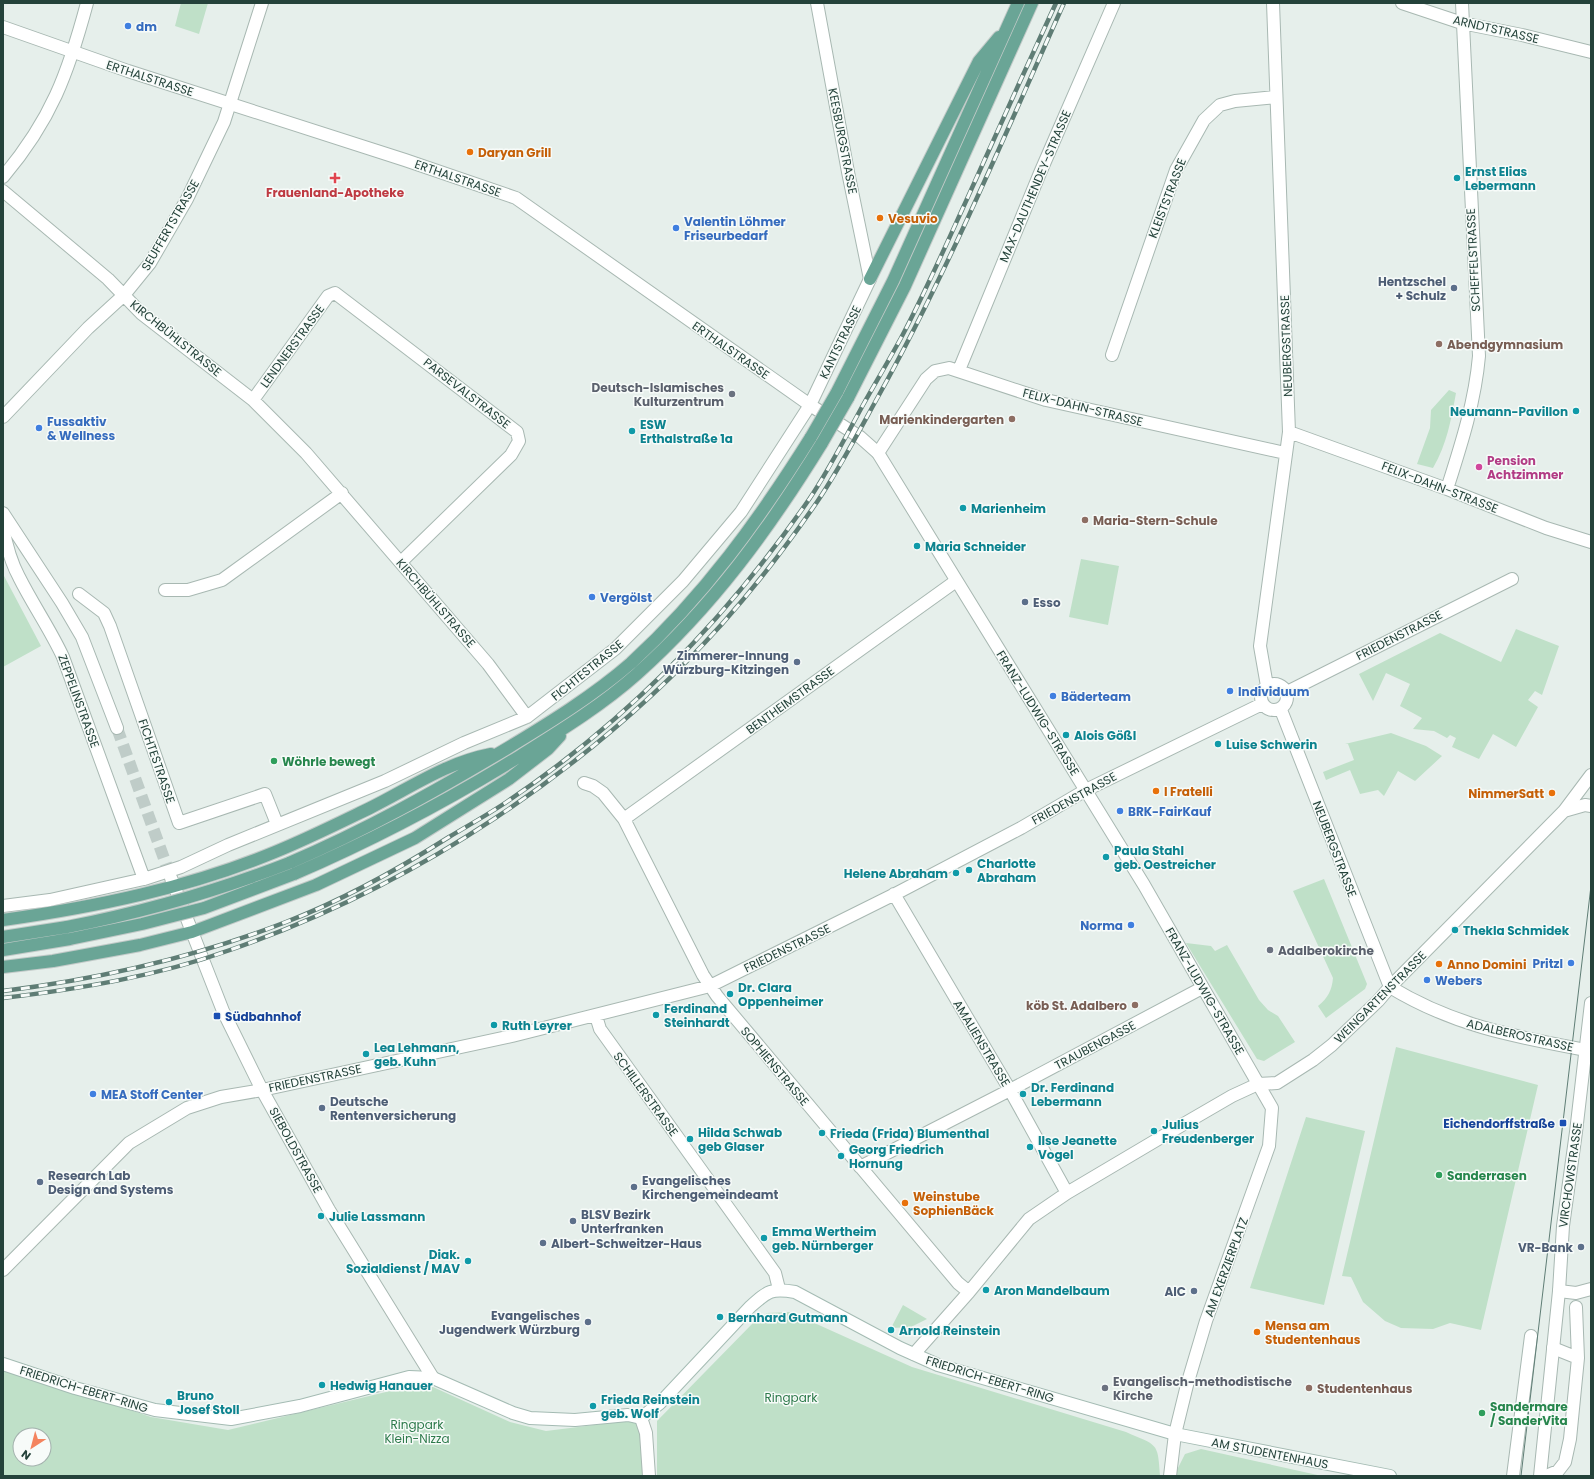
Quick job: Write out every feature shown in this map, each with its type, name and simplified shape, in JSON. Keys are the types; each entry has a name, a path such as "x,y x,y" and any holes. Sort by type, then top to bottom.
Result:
{"main road":[{"path":"3,937 68,927 137,912 200,894 289,862 380,821 423,798 564,712 602,686 656,639 721,568 781,485 837,392 894,281 1018,3"},
{"path":"3,950 70,939 142,924 204,908 294,874 384,834 429,810 572,723 606,700 636,675 686,627 714,596 757,542 822,443 848,398 905,286 1032,3"},
{"path":"870,279 979,61 1008,27"},
{"path":"3,966 54,961 140,945 192,932 316,886 415,838 509,779 548,749 572,723"},
{"path":"3,920 73,910 130,898 173,882 236,867 275,852 370,808 443,769 467,759 500,752"}],"street":[{"path":"3,177 30,143 55,100 74,52 87,3"},
{"name":"SEUFFERTSTRASSE","path":"3,417 88,328 124,295 150,263 183,205 215,142 231,104 262,3"},
{"name":"KEESBURGSTRASSE","path":"817,3 848,172 870,279"},
{"name":"MAX-DAUTHENDEY-STRASSE","path":"959,370 1040,173 1114,3"},
{"name":"NEUBERGSTRASSE","path":"1267,686 1260,646 1289,432 1273,3"},
{"name":"ARNDTSTRASSE","path":"1402,3 1462,23 1522,35 1591,52"},
{"name":"SCHEFFELSTRASSE","path":"1446,489 1464,437 1474,398 1478,356 1462,3"},
{"name":"ERTHALSTRASSE","path":"3,27 74,52 405,160 516,198 810,405 860,437"},
{"name":"KLEISTSTRASSE","path":"1112,355 1176,170 1204,120 1220,105 1234,101 1276,97"},
{"name":"KIRCHBÜHLSTRASSE","path":"3,191 108,279 142,314 253,400 306,453 488,664 527,717"},
{"name":"KANTSTRASSE","path":"810,405 870,279"},
{"name":"LENDNERSTRASSE","path":"253,400 328,296 332,293"},
{"name":"PARSEVALSTRASSE","path":"332,293 338,294 344,298 517,432 518,441 511,455 401,562"},
{"name":"FELIX-DAHN-STRASSE","path":"878,453 932,373 943,368 959,370 1046,400 1285,453"},
{"name":"FICHTESTRASSE","path":"3,906 50,900 144,879 181,867 277,824 385,781 464,744 527,717 615,649 683,581 741,512 810,405"},
{"name":"FELIX-DAHN-STRASSE","path":"1289,432 1446,489 1546,528 1591,542"},
{"name":"FRANZ-LUDWIG-STRASSE","path":"860,437 878,453 1152,897 1202,988 1267,1100"},
{"path":"165,590 188,590 222,580 342,493"},
{"name":"ZEPPELINSTRASSE","path":"3,513 62,603 82,637 118,728"},
{"name":"ZEPPELINSTRASSE","path":"3,527 6,543 18,576 50,628 63,657 144,879"},
{"name":"FRIEDENSTRASSE","path":"1287,692 1512,579"},
{"name":"BENTHEIMSTRASSE","path":"624,820 956,581"},
{"name":"FICHTESTRASSE","path":"79,594 104,613 110,626 179,824 265,794 277,824"},
{"path":"1278,684 1287,692 1287,702 1281,710 1270,710 1262,704 1261,694 1267,686 1278,684"},
{"name":"FRIEDENSTRASSE","path":"3,1270 129,1143 187,1108 221,1097 262,1090 512,1036 710,986 894,894 1021,828 1086,790 1262,704"},
{"name":"NEUBERGSTRASSE","path":"1281,710 1390,987"},
{"name":"WEINGARTENSTRASSE","path":"914,1354 969,1292 1030,1219 1067,1193 1232,1096 1258,1084 1277,1083 1313,1060 1332,1045 1363,1016 1564,811 1591,775"},
{"name":"SOPHIENSTRASSE","path":"584,783 593,786 603,793 624,820 702,975 710,986 958,1284 969,1292"},
{"name":"WEINGARTENSTRASSE","path":"1564,811 1585,805 1591,806"},
{"path":"173,882 192,932"},
{"name":"AMALIENSTRASSE","path":"894,894 1010,1090 1067,1193"},
{"name":"SIEBOLDSTRASSE","path":"192,932 223,1011 262,1090 329,1210 433,1378"},
{"name":"ADALBEROSTRASSE","path":"1390,987 1417,1004 1472,1026 1588,1051"},
{"name":"TRAUBENGASSE","path":"860,1167 1010,1090 1202,988"},
{"name":"VIRCHOWSTRASSE","path":"1540,1476 1559,1291 1563,1226 1588,1051 1591,1003"},
{"name":"SCHILLERSTRASSE","path":"596,1016 600,1029 776,1273 780,1289"},
{"name":"AM EXERZIERPLATZ","path":"1170,1476 1175,1434 1187,1385 1206,1321 1269,1146 1272,1108 1267,1100"},
{"path":"650,1476 646,1433 641,1418 660,1403 765,1293 780,1289"},
{"name":"FRIEDRICH-EBERT-RING","path":"780,1289 795,1292 938,1365 1175,1434"},
{"path":"1559,1291 1576,1293 1591,1289"},
{"path":"1546,1476 1558,1471 1565,1462 1570,1439 1578,1358 1576,1307"},
{"path":"1513,1476 1531,1336"},
{"path":"1552,1348 1578,1358"},
{"name":"FRIEDRICH-EBERT-RING","path":"3,1364 75,1388 156,1410 231,1419 300,1406 408,1377 433,1378 512,1413 530,1418 575,1420 628,1415 641,1418"},
{"name":"AM STUDENTENHAUS","path":"1175,1434 1390,1476"}],"green space":[{"path":"181,3 208,3 199,34 175,26"},
{"path":"1449,390 1456,393 1442,450 1433,468 1417,464 1430,428 1431,410"},
{"path":"1081,559 1119,566 1108,625 1069,617"},
{"path":"3,574 41,646 3,667"},
{"path":"1516,629 1559,646 1542,695 1535,691 1528,700 1538,707 1516,747 1493,734 1479,759 1452,747 1456,738 1450,735 1447,738 1434,731 1413,729 1422,718 1400,706 1410,684 1386,673 1373,701 1359,674 1440,633 1501,662"},
{"path":"1391,733 1426,746 1442,756 1415,781 1398,771 1384,796 1378,790 1360,794 1350,770 1326,780 1323,772 1354,760 1348,744 1345,744"},
{"path":"1324,879 1367,984 1365,989 1326,1018 1318,1006 1329,994 1333,978 1293,891"},
{"path":"1186,943 1211,946 1215,951 1227,945 1259,1000 1268,1010 1278,1016 1295,1042 1264,1061 1257,1059"},
{"path":"1396,1047 1538,1085 1481,1330 1450,1323 1433,1329 1401,1328 1385,1321 1363,1302 1351,1277 1342,1276"},
{"path":"1306,1117 1365,1131 1324,1305 1250,1288"},
{"path":"903,1305 927,1319 911,1327 891,1328"},
{"name":"Ringpark","path":"790,1312 912,1367 1126,1432 1154,1446 1157,1450 1160,1476 657,1476 657,1421 754,1322 767,1313"},
{"name":"Ringpark Klein-Nizza","path":"3,1367 151,1417 228,1430 415,1385 433,1387 510,1422 546,1431 642,1419 644,1476 3,1476"},
{"path":"1201,1449 1322,1476 1176,1476 1176,1472 1185,1454"}],"tunnel":[{"path":"117,728 171,878"}],"tram line":[{"path":"1521,1476 1591,886"}],"railway":[{"path":"3,991 111,973 182,956 252,935 328,904 390,873 501,806 552,770 635,701 710,625 745,584 810,498 838,452 901,338 918,304 1056,3"},
{"path":"3,998 89,986 147,974 203,959 299,924 366,892 432,857 496,817 558,774 616,727 671,677 735,610 759,580 806,518 841,463 905,347 953,250 1064,3"}],"place":[{"name":"dm","path":"128,26"},
{"name":"Daryan Grill","path":"470,152"},
{"name":"Frauenland-Apotheke","path":"335,178"},
{"name":"Ernst Elias Lebermann","path":"1457,178"},
{"name":"Vesuvio","path":"880,218"},
{"name":"Valentin Löhmer Friseurbedarf","path":"676,228"},
{"name":"Hentzschel + Schulz","path":"1454,288"},
{"name":"Abendgymnasium","path":"1439,344"},
{"name":"Deutsch-Islamisches Kulturzentrum","path":"732,394"},
{"name":"Neumann-Pavillon","path":"1576,411"},
{"name":"Marienkindergarten","path":"1012,419"},
{"name":"Fussaktiv & Wellness","path":"39,428"},
{"name":"ESW Erthalstraße 1a","path":"632,431"},
{"name":"Pension Achtzimmer","path":"1479,467"},
{"name":"Marienheim","path":"963,508"},
{"name":"Maria-Stern-Schule","path":"1085,520"},
{"name":"Maria Schneider","path":"917,546"},
{"name":"Vergölst","path":"592,597"},
{"name":"Esso","path":"1025,602"},
{"name":"Zimmerer-Innung Würzburg-Kitzingen","path":"797,662"},
{"name":"Individuum","path":"1230,691"},
{"name":"Bäderteam","path":"1053,696"},
{"name":"Alois Gößl","path":"1066,735"},
{"name":"Luise Schwerin","path":"1218,744"},
{"name":"Wöhrle bewegt","path":"274,761"},
{"name":"I Fratelli","path":"1156,791"},
{"name":"NimmerSatt","path":"1552,793"},
{"name":"BRK-FairKauf","path":"1120,811"},
{"name":"Paula Stahl geb. Oestreicher","path":"1106,857"},
{"name":"Charlotte Abraham","path":"969,870"},
{"name":"Helene Abraham","path":"956,873"},
{"name":"Norma","path":"1131,925"},
{"name":"Thekla Schmidek","path":"1455,930"},
{"name":"Adalberokirche","path":"1270,950"},
{"name":"Pritzl","path":"1571,963"},
{"name":"Anno Domini","path":"1439,964"},
{"name":"Webers","path":"1427,980"},
{"name":"Dr. Clara Oppenheimer","path":"730,994"},
{"name":"köb St. Adalbero","path":"1135,1005"},
{"name":"Ferdinand Steinhardt","path":"656,1015"},
{"name":"Südbahnhof","path":"217,1016"},
{"name":"Ruth Leyrer","path":"494,1025"},
{"name":"Lea Lehmann, geb. Kuhn","path":"366,1054"},
{"name":"MEA Stoff Center","path":"93,1094"},
{"name":"Dr. Ferdinand Lebermann","path":"1023,1094"},
{"name":"Deutsche Rentenversicherung","path":"322,1108"},
{"name":"Eichendorffstraße","path":"1563,1123"},
{"name":"Julius Freudenberger","path":"1154,1131"},
{"name":"Frieda (Frida) Blumenthal","path":"822,1133"},
{"name":"Hilda Schwab geb Glaser","path":"690,1139"},
{"name":"Ilse Jeanette Vogel","path":"1030,1147"},
{"name":"Georg Friedrich Hornung","path":"841,1156"},
{"name":"Sanderrasen","path":"1439,1175"},
{"name":"Research Lab Design and Systems","path":"40,1182"},
{"name":"Evangelisches Kirchengemeindeamt","path":"634,1187"},
{"name":"Weinstube SophienBäck","path":"905,1203"},
{"name":"Julie Lassmann","path":"321,1216"},
{"name":"BLSV Bezirk Unterfranken","path":"573,1221"},
{"name":"Emma Wertheim geb. Nürnberger","path":"764,1238"},
{"name":"Albert-Schweitzer-Haus","path":"543,1243"},
{"name":"VR-Bank","path":"1581,1247"},
{"name":"Diak. Sozialdienst / MAV","path":"468,1261"},
{"name":"Aron Mandelbaum","path":"986,1290"},
{"name":"AIC","path":"1194,1291"},
{"name":"Bernhard Gutmann","path":"720,1317"},
{"name":"Evangelisches Jugendwerk Würzburg","path":"588,1322"},
{"name":"Arnold Reinstein","path":"891,1330"},
{"name":"Mensa am Studentenhaus","path":"1257,1332"},
{"name":"Hedwig Hanauer","path":"322,1385"},
{"name":"Evangelisch-methodistische Kirche","path":"1105,1388"},
{"name":"Studentenhaus","path":"1309,1388"},
{"name":"Bruno Josef Stoll","path":"169,1402"},
{"name":"Frieda Reinstein geb. Wolf","path":"593,1406"},
{"name":"Sandermare / SanderVita","path":"1482,1413"}]}
